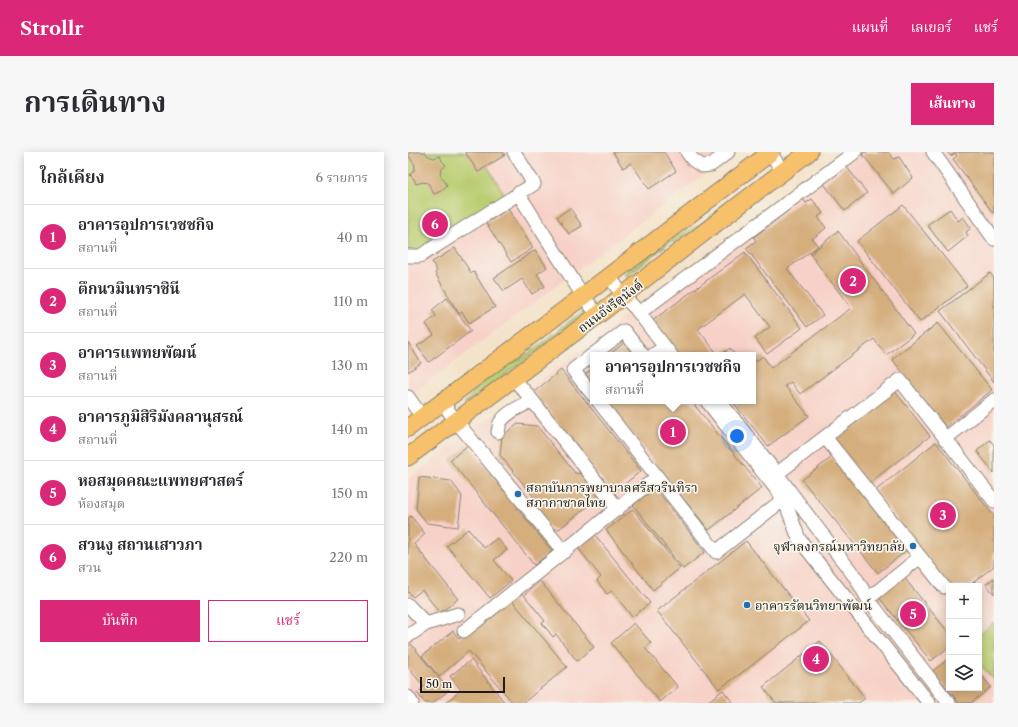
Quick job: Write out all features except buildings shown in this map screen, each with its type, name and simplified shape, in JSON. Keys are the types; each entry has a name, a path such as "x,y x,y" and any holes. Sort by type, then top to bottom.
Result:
{"main road":[{"name":"ถนนอังรีดูนังต์","path":"408,428 584,296 771,152"},
{"name":"ถนนอังรีดูนังต์","path":"408,457 623,296 809,152"}],"street":[{"path":"408,256 420,256 534,184 514,152"},
{"path":"687,152 693,160 702,166 711,165 728,152"},
{"path":"771,152 783,172"},
{"path":"639,313 855,152"},
{"path":"933,152 994,239"},
{"path":"518,193 584,296 598,315"},
{"path":"609,276 623,296 639,313 668,351"},
{"path":"597,352 624,331 641,352"},
{"path":"590,357 573,370 590,391"},
{"path":"513,378 618,510"},
{"path":"773,477 900,380 994,501"},
{"path":"408,397 422,417"},
{"path":"945,439 994,400"},
{"path":"498,432 500,422 508,414 520,406 532,401"},
{"path":"442,402 564,552"},
{"path":"600,404 716,552 784,499"},
{"path":"709,404 812,521 856,578 868,599 948,703"},
{"path":"825,438 944,587"},
{"path":"464,631 618,510 657,477"},
{"path":"773,477 784,499 800,539 929,703"},
{"path":"797,532 812,521"},
{"path":"868,599 920,557"},
{"path":"835,584 851,572"},
{"path":"408,605 426,624"},
{"path":"408,636 426,624 458,614"}],"shaded area":[{"path":"408,152 735,152 408,397"},
{"path":"845,152 994,152 994,703 408,703 408,479"}],"green space":[{"path":"408,152 503,152 505,155 487,166 506,197 419,252 408,252"},
{"path":"763,174 765,176 696,230 678,240 669,243 627,276 625,275 624,273 676,235 698,226"},
{"path":"583,311 586,312 586,314 465,405 486,376 505,365 518,360"},
{"path":"994,623 994,680 982,666 982,633"}],"place":[{"name":"สวนงู สถานเสาวภา","path":"435,224"},
{"name":"ตึกนวมินทราชินี","path":"853,281"},
{"name":"อาคารอุปการเวชชกิจ","path":"673,432"},
{"name":"สถาบันการพยาบาลศรีสวรินทิรา สภากาชาดไทย","path":"518,494"},
{"name":"อาคารแพทยพัฒน์","path":"943,515"},
{"name":"จุฬาลงกรณ์มหาวิทยาลัย","path":"913,546"},
{"name":"อาคารรัตนวิทยาพัฒน์","path":"747,605"},
{"name":"หอสมุดคณะแพทยศาสตร์","path":"913,614"},
{"name":"อาคารภูมิสิริมังคลานุสรณ์","path":"816,659"}]}
